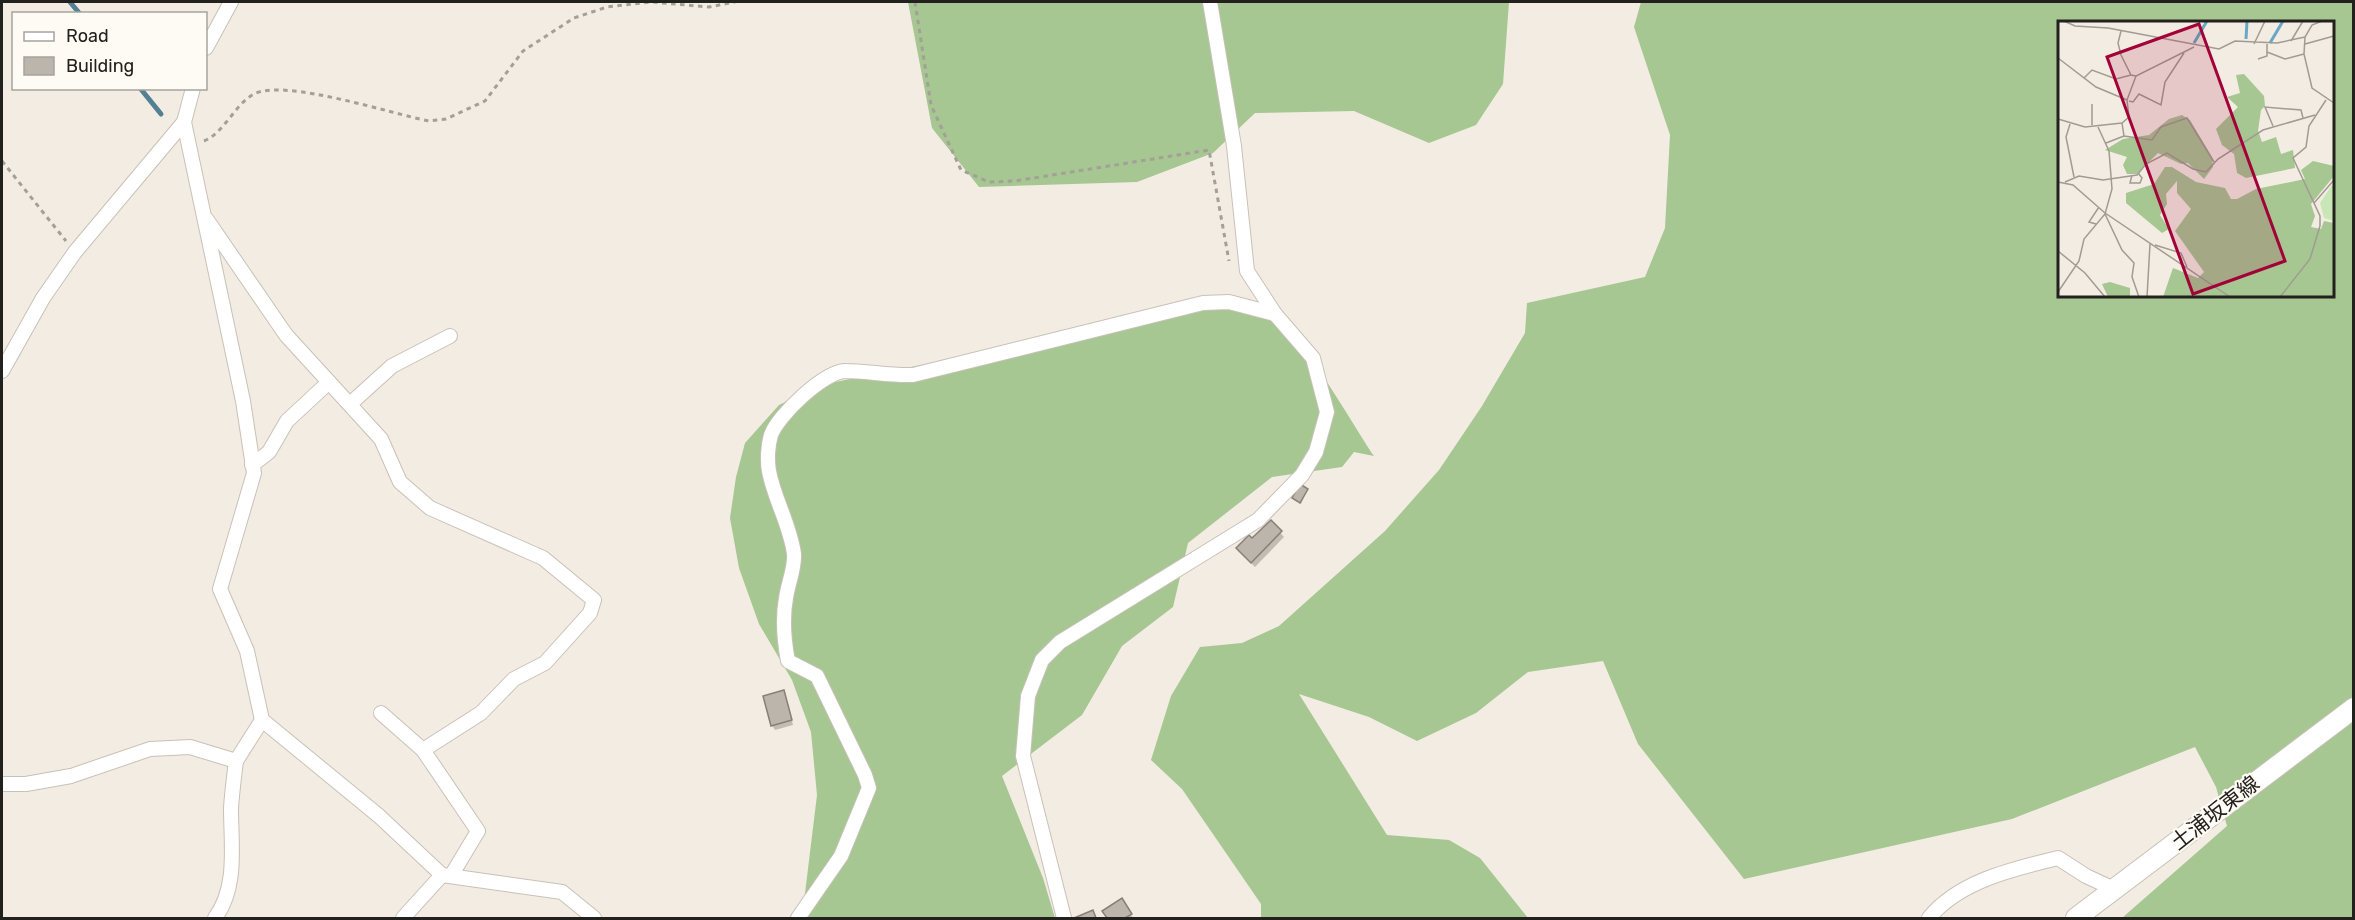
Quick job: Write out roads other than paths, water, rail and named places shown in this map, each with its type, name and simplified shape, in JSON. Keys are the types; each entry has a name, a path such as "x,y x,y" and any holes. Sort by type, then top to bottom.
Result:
{"main road":[{"name":"土浦坂東線","path":"2076,918 2354,708"}],"street":[{"path":"207,46 231,2"},
{"path":"1064,918 1023,756 1028,696 1042,660 1060,642 1161,577 1233,538 1258,520 1302,475 1316,452 1328,412 1313,358 1275,314 1247,271 1234,146 1210,2"},
{"path":"2,371 43,297 75,252 184,122 192,90"},
{"path":"184,122 243,401 254,474 220,588 247,651 262,720 379,816 446,875 562,892 594,918"},
{"path":"202,214 286,334 381,440 400,482 430,508 543,558 594,600 590,613 545,663 514,679 481,713 423,750"},
{"path":"798,918 841,856 869,788 865,775 817,676 788,662 783,634 786,598 794,554 783,511 769,471 768,455 771,433 786,412 828,376 844,371 892,376 913,375 1203,303 1229,302 1275,314"},
{"path":"350,404 392,366 450,336"},
{"path":"252,465 268,453 287,421 329,382"},
{"path":"381,712 423,750 478,831 446,875 403,918"},
{"path":"216,918 224,907 232,863 231,807 236,761 262,720"},
{"path":"2,784 26,784 71,776 150,749 190,747 236,761"},
{"path":"1929,918 1953,896 1998,874 2058,858 2086,876 2116,890"}],"waterway":[{"path":"70,2 78,12"},
{"path":"142,90 161,114"}]}
